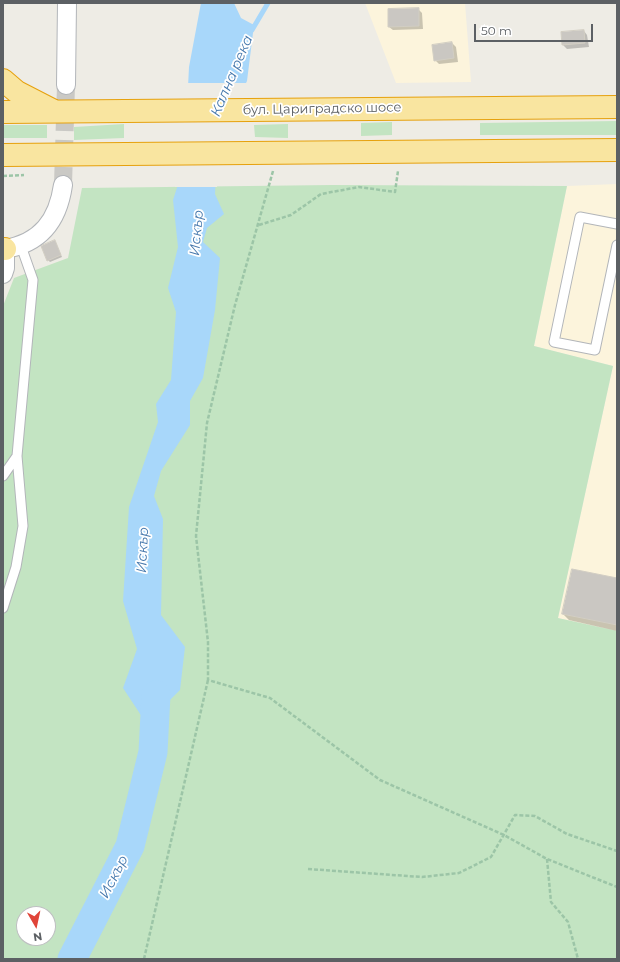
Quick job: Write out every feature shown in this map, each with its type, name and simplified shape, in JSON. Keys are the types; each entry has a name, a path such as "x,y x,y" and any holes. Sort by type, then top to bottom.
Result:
{"highway":[{"path":"3,80 17,92 55,112"},
{"name":"бул. Цариградско шосе","path":"3,112 617,107"},
{"path":"3,155 617,150"}],"street":[{"path":"66,85 67,3"},
{"path":"3,274 10,248 38,235 51,222 61,202 63,186"}],"lane":[{"path":"617,224 580,217 554,342 595,350 616,257 617,244"},
{"path":"3,608 16,567 23,526 17,456 33,280 10,248"},
{"path":"3,476 17,456"}],"path":[{"path":"144,959 208,680 208,642 196,536 207,423 235,305 273,170"},
{"path":"258,225 291,215 321,194 359,187 395,192 398,171"},
{"path":"208,680 270,698 380,780 504,835 547,858 617,887"},
{"path":"308,869 422,877 459,873 491,857 515,815 535,816 567,834 617,851"},
{"path":"547,858 552,902 568,922 578,959"}],"shaded area":[{"path":"365,3 465,3 471,82 396,83"},
{"path":"617,184 617,631 558,618 613,366 534,346 567,186"}],"green space":[{"path":"617,121 617,135 480,135 480,123"},
{"path":"392,122 392,135 361,136 361,123"},
{"path":"124,124 124,138 74,140 74,127"},
{"path":"288,124 288,138 255,137 254,125"},
{"path":"3,125 47,125 47,138 3,138"},
{"path":"332,185 567,186 534,346 613,366 558,618 617,631 617,959 3,959 3,306 14,278 68,258 82,188"}],"water":[{"path":"201,3 234,3 241,18 254,25 247,81 218,140 215,194 224,214 207,228 203,242 220,258 215,310 203,378 190,401 190,425 161,471 154,496 163,519 161,615 185,647 180,690 164,706 154,735 123,688 137,649 123,601 129,507 158,422 156,404 171,380 176,312 168,288 178,247 173,200 184,166 189,67"}],"pier":[{"path":"186,83 248,83 220,140 217,187 175,187 182,165"}],"building":[{"path":"419,8 419,26 388,27 388,9"},
{"path":"584,30 585,43 562,45 561,32"},
{"path":"452,42 454,58 434,61 432,45"},
{"path":"55,240 61,255 47,261 41,246"},
{"path":"572,569 617,578 617,625 562,614"}],"waterway":[{"name":"Кална река","path":"252,30 268,3"},
{"name":"Искър","path":"72,959 130,846 153,752 156,695"}],"tunnel":[{"path":"63,185 66,85"}]}
